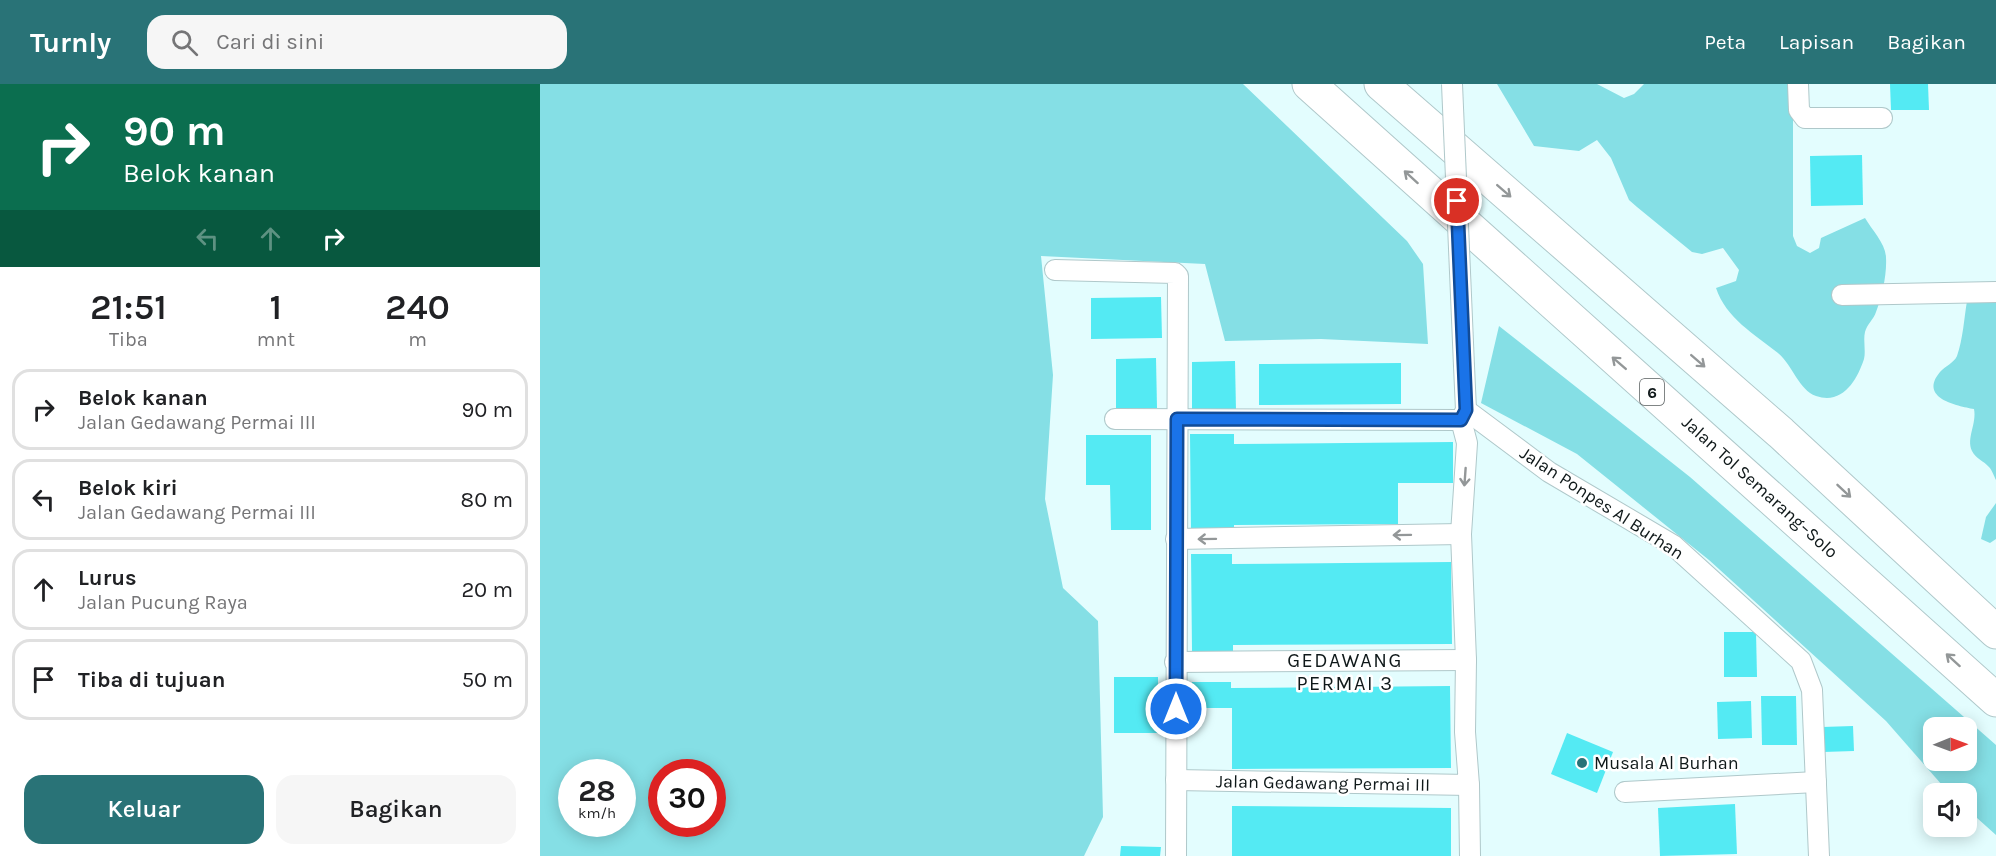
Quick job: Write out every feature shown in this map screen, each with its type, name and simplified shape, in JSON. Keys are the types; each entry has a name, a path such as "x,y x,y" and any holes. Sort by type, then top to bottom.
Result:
{"highway":[{"name":"Jalan Tol Semarang–Solo","path":"1309,84 1996,700"},
{"path":"1381,84 1780,433 1996,632"}],"street":[{"path":"1452,84 1464,366 1463,415 1467,443 1461,534 1470,856"},
{"path":"1798,84 1799,110 1805,118 1882,118"},
{"path":"1055,270 1178,274 1176,856"},
{"path":"1842,295 1996,292"},
{"path":"1115,419 1463,415"},
{"name":"Jalan Ponpes Al Burhan","path":"1463,415 1549,472 1673,545 1795,655 1808,675 1812,690 1819,856"},
{"path":"1176,539 1461,534"},
{"path":"1175,662 1466,660"},
{"name":"Jalan Gedawang Permai III","path":"1176,780 1469,785"},
{"path":"1625,792 1816,782"}],"shaded area":[{"path":"540,84 1243,84 1407,241 1423,264 1428,344 1321,339 1225,341 1205,264 1041,256 1053,375 1045,499 1063,588 1098,621 1103,817 1084,856 540,856"},
{"path":"1497,84 1597,84 1624,98 1634,94 1644,84 1793,84 1793,236 1797,246 1810,253 1819,248 1821,238 1865,218 1881,242 1885,253 1884,285 1875,315 1865,332 1864,359 1848,389 1834,397 1826,398 1816,396 1805,389 1783,358 1742,325 1721,299 1716,288 1736,281 1739,270 1723,248 1702,254 1692,252 1637,207 1629,200 1611,158 1597,140 1579,151 1534,146"},
{"path":"1996,291 1996,480 1990,468 1976,456 1970,446 1974,409 1958,406 1942,399 1934,388 1934,381 1957,356 1967,301"},
{"path":"1499,326 1690,477 1964,717 1923,717 1923,763 1886,721 1709,560 1577,454 1481,403"},
{"path":"1996,503 1996,539 1990,543 1981,539 1986,517"},
{"path":"1977,728 1996,745 1996,835 1977,818 1977,783 1940,783 1930,771 1977,771"}],"building":[{"path":"1890,84 1928,84 1929,110 1891,110"},
{"path":"1862,155 1863,205 1811,206 1810,156"},
{"path":"1161,297 1162,338 1091,339 1091,298"},
{"path":"1156,358 1157,408 1116,408 1116,359"},
{"path":"1235,361 1236,411 1192,412 1192,362"},
{"path":"1401,363 1401,404 1259,405 1259,364"},
{"path":"1190,434 1234,434 1234,444 1453,442 1453,483 1398,483 1398,524 1234,525 1234,534 1191,535"},
{"path":"1086,435 1151,435 1151,530 1111,530 1110,485 1086,485"},
{"path":"1191,554 1232,554 1232,564 1451,562 1452,644 1233,645 1233,651 1192,651"},
{"path":"1724,632 1756,632 1757,677 1724,677"},
{"path":"1114,677 1158,677 1158,733 1114,733"},
{"path":"1192,682 1231,682 1231,688 1450,686 1451,768 1232,769 1232,708 1192,708"},
{"path":"1761,696 1796,696 1797,745 1762,745"},
{"path":"1751,701 1752,738 1718,739 1717,702"},
{"path":"1853,726 1854,751 1823,752 1822,727"},
{"name":"Musala Al Burhan","path":"1567,733 1613,752 1597,793 1551,774"},
{"path":"1735,804 1737,854 1660,856 1658,808"},
{"path":"1232,806 1451,808 1451,856 1232,856"},
{"path":"1121,846 1161,847 1160,856 1120,856"}],"place":[{"name":"Musala Al Burhan","path":"1582,763"}],"district":[{"name":"GEDAWANG PERMAI 3","path":"1345,672"}],"route":[{"path":"1176,709 1177,419 1461,420 1466,410 1457,201"}]}
